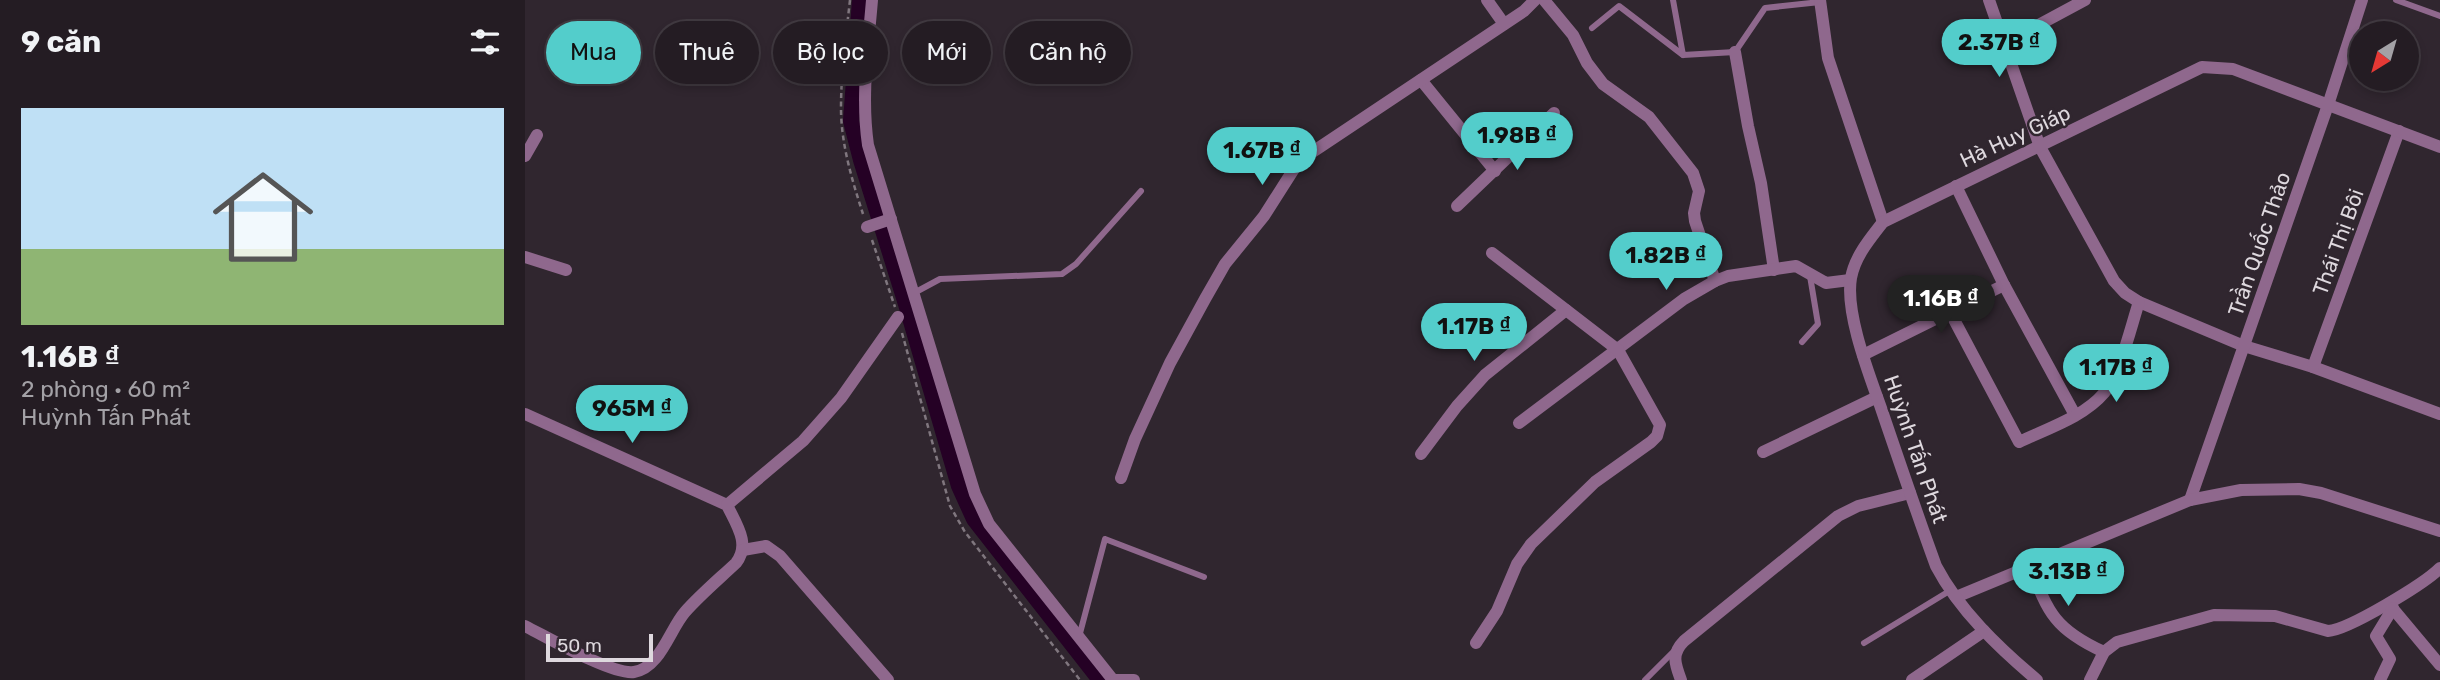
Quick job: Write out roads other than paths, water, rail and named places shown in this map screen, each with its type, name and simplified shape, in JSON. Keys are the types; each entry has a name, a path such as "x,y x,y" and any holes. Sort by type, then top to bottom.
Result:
{"street":[{"path":"872,0 864,115 868,145 975,494 989,524 1114,680 1134,680"},
{"path":"1487,0 1504,24"},
{"path":"1121,478 1135,439 1164,376 1205,299 1225,264 1263,216 1289,173 1311,152 1524,11 1535,0"},
{"path":"1544,0 1573,36 1594,74 1613,92 1650,117 1693,173 1699,191 1695,221 1715,281"},
{"path":"1989,0 2040,147 2114,281 2125,293 2139,302 2244,346 2313,367 2440,414"},
{"path":"2005,43 2085,0"},
{"name":"Trần Quốc Thảo","path":"2190,499 2362,0"},
{"path":"1519,423 1684,299 1715,281 1728,276 1796,266 1826,283 1850,279 1859,255 1883,222 1831,68 1820,1"},
{"path":"1735,52 1761,183 1774,270"},
{"name":"Hà Huy Giáp","path":"1883,222 2202,67 2233,69 2440,147"},
{"path":"1421,80 1495,171"},
{"path":"1457,206 1554,113"},
{"name":"Thái Thị Bôi","path":"2313,367 2399,131"},
{"path":"525,156 537,135"},
{"path":"1956,186 2004,285 2075,415"},
{"path":"867,227 891,219"},
{"path":"1476,643 1497,611 1517,564 1531,544 1595,482 1651,442 1660,430 1660,425 1618,350 1492,253"},
{"path":"525,257 566,270"},
{"name":"Huỳnh Tấn Phát","path":"1850,279 1852,306 1863,355 1936,566 1954,594 1984,631 2037,680"},
{"path":"1863,355 2004,285"},
{"path":"1950,312 2019,442 2075,415 2094,403 2106,391 2114,376 2139,302"},
{"path":"1421,454 1450,414 1485,375 1566,310"},
{"path":"727,505 803,441 841,398 898,317"},
{"path":"1763,452 1877,397"},
{"path":"525,414 727,505 741,533 743,550 736,563 683,614 657,655 649,664 635,672 608,666 525,626"},
{"path":"1954,594 2190,499 2241,490 2299,489 2339,497 2440,531"},
{"path":"1681,680 1675,661 1679,647 1838,516 1858,506 1910,493"},
{"path":"743,550 766,546 780,556 888,680"},
{"path":"2030,565 2042,598 2063,628 2079,640 2104,652"},
{"path":"2090,680 2104,652 2117,642 2214,614 2274,616 2336,631 2390,605 2440,568"},
{"path":"2390,605 2440,665"},
{"path":"2380,680 2390,659 2376,636 2390,605"},
{"path":"1912,680 1984,631"}],"lane":[{"path":"1673,0 1683,55"},
{"path":"2396,0 2440,16"},
{"path":"1592,28 1619,6 1683,55 1735,52 1765,8 1820,1"},
{"path":"914,293 940,279 1062,274 1076,264 1141,191"},
{"path":"1802,342 1818,324 1810,274"},
{"path":"1079,638 1105,539 1204,577"},
{"path":"1864,643 1954,594"},
{"path":"1645,680 1679,647"}],"waterway":[{"path":"860,0 851,121 959,486 974,519 1100,680"}]}
